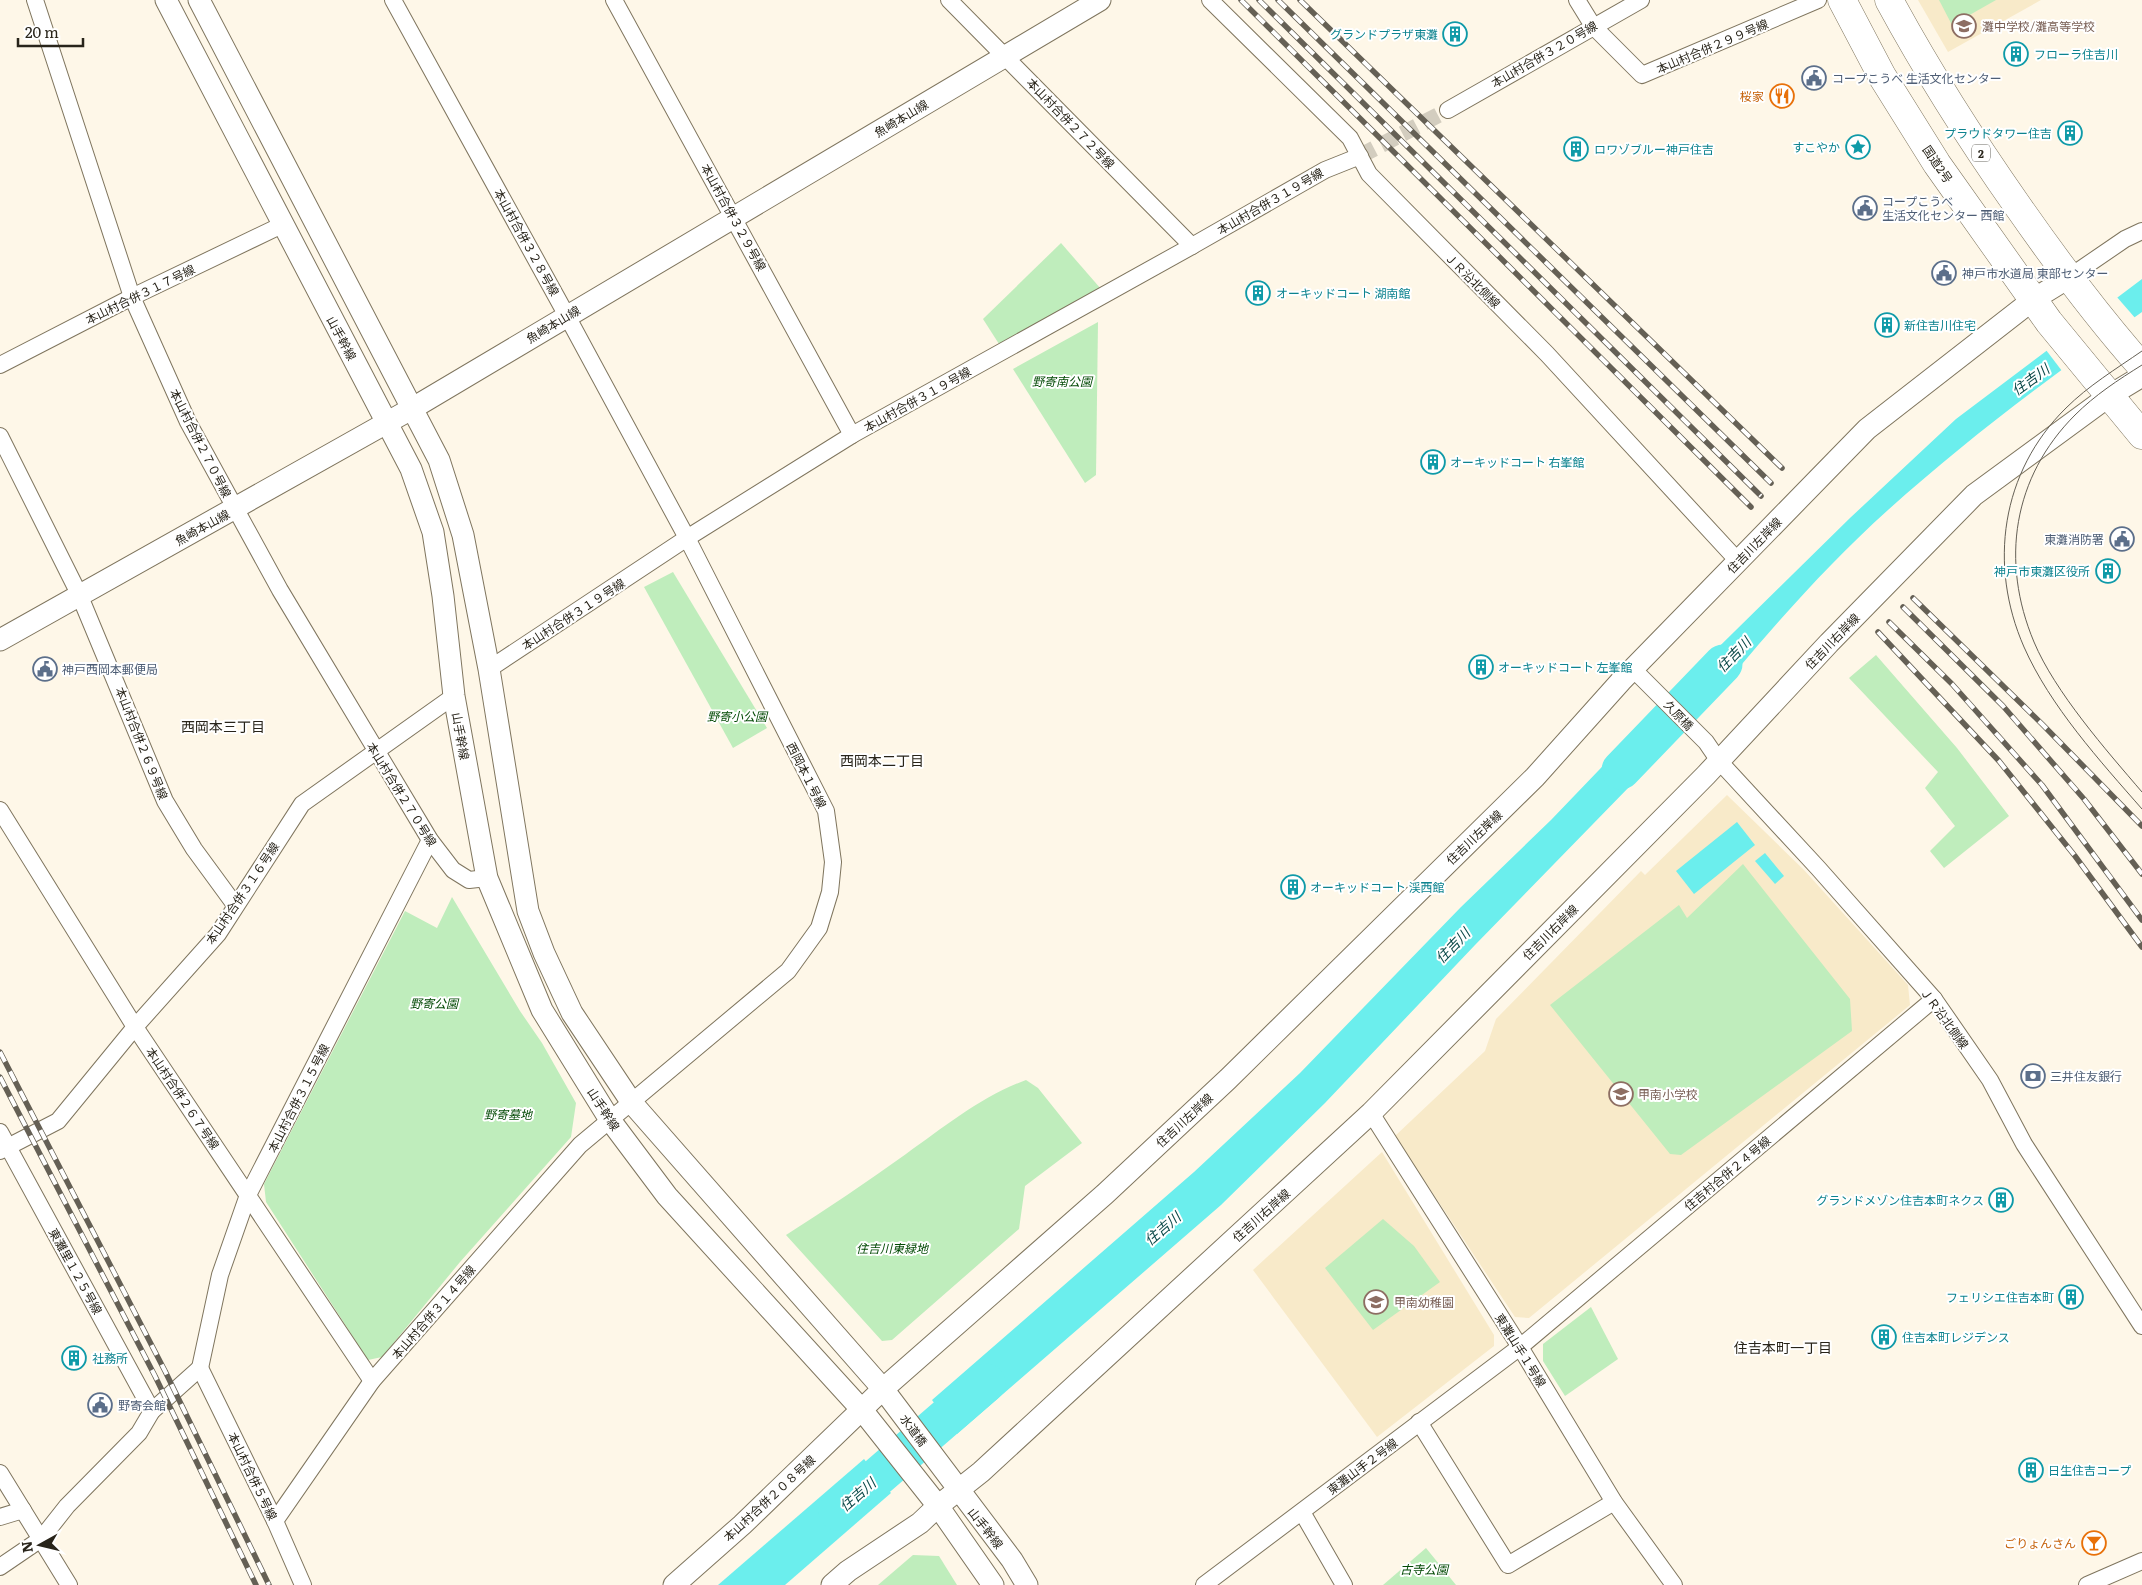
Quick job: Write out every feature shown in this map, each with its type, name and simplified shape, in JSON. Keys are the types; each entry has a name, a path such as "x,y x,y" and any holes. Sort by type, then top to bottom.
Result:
{"highway":[{"name":"国道2号","path":"1842,0 1882,76 1937,164 2050,322 2142,435"},
{"name":"2","path":"1889,0 1921,60 1968,134 2076,288 2135,358"}],"street":[{"name":"本山村合併２７０号線","path":"36,0 132,297 188,422 280,590 430,840 453,870 469,880 487,878"},
{"name":"山手幹線","path":"166,0 411,470 433,532 443,596 454,696 487,878 542,1010 610,1120 667,1196 862,1410 938,1506 993,1585"},
{"path":"199,0 439,460 463,535 489,669 528,911 544,953 572,1012 632,1103 884,1389"},
{"name":"本山村合併３２８号線","path":"393,0 687,538"},
{"name":"本山村合併３２９号線","path":"614,0 852,435"},
{"name":"本山村合併２７２号線","path":"949,0 1192,246"},
{"name":"魚崎本山線","path":"0,640 413,408 1100,0"},
{"name":"ＪＲ沿北側線","path":"1210,0 1350,138 1369,174 1547,354 1738,561"},
{"name":"本山村合併２９９号線","path":"1577,0 1593,26 1642,76 1818,0"},
{"name":"本山村合併３２０号線","path":"1448,110 1641,0"},
{"name":"本山村合併３１９号線","path":"489,669 687,538 852,435 1325,170 1360,156"},
{"name":"本山村合併３１７号線","path":"0,365 132,297 282,225"},
{"path":"2076,288 2125,239 2142,231"},
{"name":"住吉川左岸線","path":"862,1410 1106,1194 1221,1085 1535,777 1633,669 1866,429 2034,299 2076,288"},
{"name":"住吉川右岸線","path":"832,1585 848,1571 920,1523 938,1506 990,1465 1372,1113 1719,761 1828,643 1974,495 2101,385 2142,376"},
{"name":"本山村合併２６９号線","path":"0,436 79,594 165,801 194,849 235,906"},
{"name":"西岡本１号線","path":"610,1120 788,972 819,928 830,892 833,862 826,811 687,538"},
{"name":"久原橋","path":"1633,669 1706,742"},
{"name":"本山村合併３１６号線","path":"4,1149 58,1121 135,1027 218,934 302,804 375,750 454,696"},
{"name":"ＪＲ沿北側線","path":"1706,742 1719,761 1818,868 1934,999 1990,1080 2024,1144 2142,1326"},
{"name":"本山村合併２６７号線","path":"0,810 135,1027 372,1381"},
{"name":"本山村合併３１５号線","path":"200,1368 220,1275 248,1195 430,840"},
{"name":"住吉村合併２４号線","path":"1520,1347 1934,999"},
{"name":"東灘山手１号線","path":"1372,1113 1520,1347 1614,1502 1674,1585"},
{"name":"本山村合併３１４号線","path":"275,1521 372,1381 580,1145 610,1120"},
{"name":"東灘里１２５号線","path":"0,1132 4,1149 152,1411"},
{"name":"東灘山手２号線","path":"1204,1585 1520,1347"},
{"path":"0,1568 41,1539 67,1506 139,1433 152,1411 200,1368"},
{"name":"本山村合併５号線","path":"200,1368 275,1521 303,1585"},
{"name":"水道橋","path":"884,1389 944,1471"},
{"name":"本山村合併２０８号線","path":"674,1585 742,1525 862,1410"},
{"path":"1419,1422 1508,1565 1614,1502"},
{"name":"山手幹線","path":"944,1471 1012,1560 1027,1585"},
{"path":"0,1473 69,1585"},
{"path":"0,1517 23,1510"},
{"path":"1302,1512 1344,1585"},
{"path":"2087,1585 2142,1561"}],"shaded area":[{"name":"灘中学校/灘高等学校","path":"1918,0 2041,0 1948,52"},
{"name":"甲南小学校","path":"1727,795 1804,870 1908,985 1910,1005 1529,1318 1515,1317 1395,1136 1485,1051 1496,1019 1641,871 1645,875"},
{"name":"甲南幼稚園","path":"1382,1152 1494,1335 1494,1346 1377,1437 1253,1270"}],"green space":[{"path":"1939,0 1996,0 1952,25"},
{"path":"1061,243 1101,289 999,344 983,319"},
{"name":"野寄南公園","path":"1098,322 1096,475 1085,483 1013,369"},
{"name":"野寄小公園","path":"673,572 767,728 733,748 644,587"},
{"path":"1876,655 1957,748 2009,816 1944,868 1930,851 1955,826 1925,788 1938,772 1849,678"},
{"path":"1743,864 1850,999 1852,1031 1681,1155 1670,1154 1550,1005 1679,905 1687,918"},
{"name":"野寄公園","path":"452,897 520,1011 542,1043 576,1103 571,1137 460,1262 382,1357 368,1360 266,1202 264,1184 405,911 437,928"},
{"name":"住吉川東緑地","path":"1026,1080 1038,1088 1082,1143 1025,1186 1019,1229 892,1340 882,1341 786,1235 862,1185 979,1103"},
{"path":"1383,1219 1414,1246 1440,1282 1373,1330 1325,1268"},
{"path":"1591,1307 1618,1359 1565,1396 1543,1361 1543,1344"},
{"name":"古寺公園","path":"1426,1548 1456,1585 1383,1585"},
{"path":"913,1555 939,1556 957,1585 878,1585"}],"water":[{"path":"2142,279 2142,312 2012,407 1949,457 1888,510 1813,584 1766,636 1698,717 1674,691 1850,518 1956,419"},
{"path":"1646,721 1670,745 1475,945 1325,1103 1221,1205 957,1434 932,1400 1194,1172 1300,1073 1461,907 1551,820"},
{"path":"1737,822 1755,845 1694,894 1676,871"},
{"path":"1765,853 1784,876 1775,884 1755,861"},
{"path":"864,1459 891,1493 785,1585 718,1585"}],"pier":[{"path":"2116,296 2136,319 2062,371 2046,350"}],"waterway":[{"name":"住吉川","path":"1621,770 1723,664"},
{"name":"住吉川","path":"838,1511 986,1383"}],"tunnel":[{"path":"1360,156 1448,110"}],"tram line":[{"path":"2142,351 2084,392 2066,408 2044,433 2027,461 2015,490 2007,521 2004,552 2006,584 2013,616 2024,647 2035,669 2077,732 2142,809"},
{"path":"2142,365 2091,401 2075,415 2054,439 2038,465 2026,493 2019,521 2016,551 2017,581 2023,612 2043,661 2082,720 2142,792"}],"railway":[{"path":"1241,0 1751,507"},
{"path":"1259,0 1761,496"},
{"path":"1278,0 1771,483"},
{"path":"1300,0 1782,468"},
{"path":"1913,598 2042,724 2142,826"},
{"path":"1903,607 2003,706 2084,799 2142,874"},
{"path":"1889,622 1952,684 2042,785 2142,920"},
{"path":"1878,632 1999,761 2075,856 2142,947"},
{"path":"0,1052 165,1371 269,1585"},
{"path":"0,1077 155,1376 256,1585"}],"place":[{"name":"灘中学校/灘高等学校","path":"1964,26"},
{"name":"グランドプラザ東灘","path":"1455,34"},
{"name":"フローラ住吉川","path":"2016,54"},
{"name":"コープこうべ 生活文化センター","path":"1814,78"},
{"name":"桜家","path":"1782,96"},
{"name":"プラウドタワー住吉","path":"2070,133"},
{"name":"すこやか","path":"1858,147"},
{"name":"ロワゾブルー神戸住吉","path":"1576,149"},
{"name":"コープこうべ 生活文化センター 西館","path":"1865,208"},
{"name":"神戸市水道局 東部センター","path":"1944,273"},
{"name":"オーキッドコート 湖南館","path":"1258,293"},
{"name":"新住吉川住宅","path":"1887,325"},
{"name":"オーキッドコート 右峯館","path":"1433,462"},
{"name":"東灘消防署","path":"2122,539"},
{"name":"神戸市東灘区役所","path":"2108,571"},
{"name":"オーキッドコート 左峯館","path":"1481,667"},
{"name":"神戸西岡本郵便局","path":"45,669"},
{"name":"オーキッドコート 渓西館","path":"1293,887"},
{"name":"三井住友銀行","path":"2033,1076"},
{"name":"甲南小学校","path":"1621,1094"},
{"name":"グランドメゾン住吉本町ネクス","path":"2001,1200"},
{"name":"フェリシエ住吉本町","path":"2071,1297"},
{"name":"甲南幼稚園","path":"1376,1302"},
{"name":"住吉本町レジデンス","path":"1884,1337"},
{"name":"社務所","path":"74,1358"},
{"name":"野寄会館","path":"100,1405"},
{"name":"日生住吉コープ","path":"2031,1470"},
{"name":"ごりょんさん","path":"2094,1543"}],"district":[{"name":"西岡本三丁目","path":"223,726"},
{"name":"西岡本二丁目","path":"882,760"},
{"name":"住吉本町一丁目","path":"1783,1347"}],"park label":[{"name":"野寄墓地","path":"508,1114"}]}
